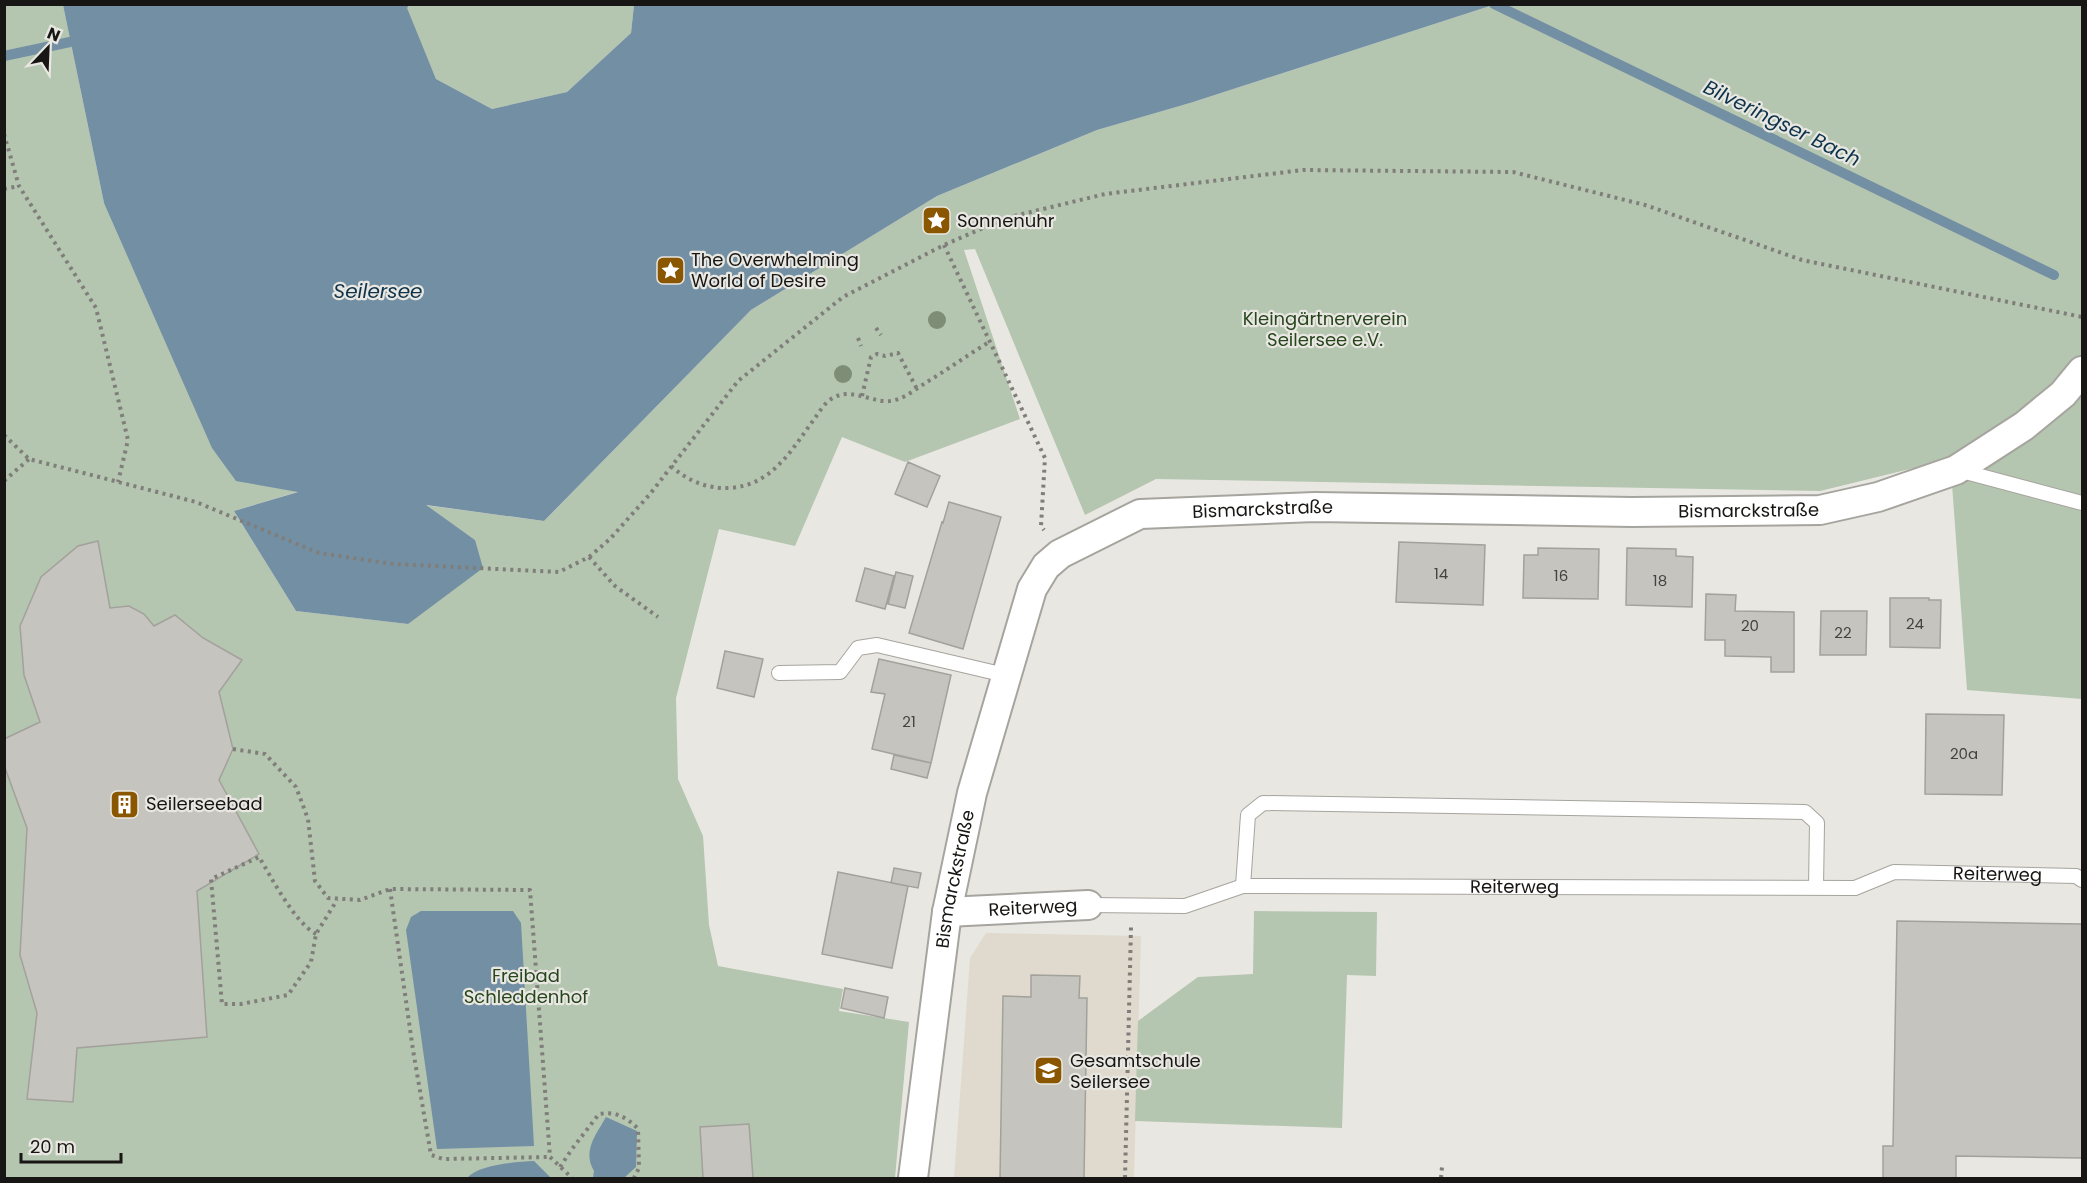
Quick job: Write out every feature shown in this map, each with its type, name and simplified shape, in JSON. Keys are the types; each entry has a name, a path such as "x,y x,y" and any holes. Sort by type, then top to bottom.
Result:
{"street":[{"name":"Bismarckstraße","path":"913,1179 947,912 972,793 1032,589 1046,566 1060,554 1140,514 1316,507 1632,512 1820,510 1878,497 1956,470 2024,426 2063,394 2082,371"},
{"name":"Reiterweg","path":"947,912 1088,905"}],"lane":[{"path":"1956,470 2082,503"},
{"path":"779,672 840,672 858,648 877,645 1005,675"},
{"path":"1243,886 1248,815 1263,803 1805,812 1817,823 1816,887"},
{"name":"Reiterweg","path":"1088,905 1185,906 1243,886 1855,888 1894,872 2076,876 2082,880"}],"path":[{"path":"4,134 19,186 96,308 128,440 118,482"},
{"path":"4,435 28,459 196,502 319,553 393,564 559,572 589,557 610,539 650,494 738,381 843,297 944,245 1006,218 1117,192 1303,170 1513,172 1645,205 1802,260 2082,317"},
{"path":"4,189 19,186"},
{"path":"944,245 1045,459 1041,526 1060,554"},
{"path":"876,327 881,335"},
{"path":"858,338 861,346"},
{"path":"671,466 693,482 709,486 736,487 756,482 774,471 828,401 843,394 893,401 989,342"},
{"path":"862,396 871,357 877,354 885,356 898,353 917,388"},
{"path":"4,481 28,459"},
{"path":"589,557 615,586 658,617"},
{"path":"234,749 265,754 296,787 308,819 315,881 328,898 360,900 390,890 530,890 550,1157 572,1179"},
{"path":"315,934 306,928 277,887 259,856 211,879 222,1004 241,1004 288,995 311,962 315,934 337,900"},
{"path":"390,890 431,1155 443,1159 550,1157"},
{"path":"1125,1179 1131,906"},
{"path":"560,1167 599,1114 612,1112 633,1123 638,1129 639,1168 634,1179"},
{"path":"1441,1179 1442,1167"}],"shaded area":[{"name":"Gesamtschule Seilersee","path":"986,933 1141,936 1134,1178 954,1178 970,958"}],"green space":[{"path":"409,4 634,5 631,33 567,92 492,109 436,79 406,8"},
{"path":"5,5 63,5 104,203 300,491 234,511 296,611 408,624 475,540 424,505 544,521 751,310 937,196 1097,130 1190,103 1493,5 2082,5 2082,699 1967,690 1952,484 1914,468 1820,491 1156,479 1085,515 975,249 964,250 1020,419 905,462 842,437 795,546 719,529 676,698 678,779 703,836 709,925 718,966 843,989 839,1011 909,1022 895,1178 5,1178"},
{"path":"1254,911 1377,912 1376,976 1347,975 1342,1128 1135,1121 1138,1021 1198,977 1253,974"}],"water":[{"name":"Seilersee","path":"63,5 409,5 407,8 436,79 492,109 567,92 631,33 634,5 1493,5 1190,103 1097,130 937,196 751,310 544,521 426,505 475,540 483,568 408,624 296,611 234,511 298,492 236,481 212,448 104,203"},
{"path":"421,911 513,911 521,923 534,1146 437,1149 406,930 411,917"},
{"path":"606,1117 637,1131 636,1167 624,1178 593,1178 590,1150"},
{"path":"534,1161 551,1178 467,1178 489,1167"}],"building":[{"path":"908,462 940,476 927,507 895,494"},
{"path":"949,502 1001,517 963,649 909,633"},
{"name":"Seilerseebad","path":"98,541 110,608 129,606 144,614 154,626 175,615 203,638 242,660 219,692 233,749 219,780 259,854 197,891 207,1037 77,1048 73,1102 27,1099 37,1013 20,955 27,828 4,765 4,739 40,722 24,675 20,626 41,577 78,546"},
{"path":"1399,542 1485,545 1483,605 1396,602"},
{"path":"1538,548 1599,549 1598,599 1523,598 1524,555 1538,555"},
{"path":"1627,548 1676,549 1676,556 1693,557 1692,607 1626,605"},
{"path":"865,568 894,576 885,609 856,601"},
{"path":"896,572 913,576 905,608 888,604"},
{"path":"1706,594 1736,595 1735,611 1794,612 1794,672 1771,672 1771,657 1725,656 1725,640 1705,640"},
{"path":"1890,598 1941,600 1940,648 1890,647"},
{"path":"1821,611 1867,611 1866,655 1820,655"},
{"path":"725,651 763,659 754,697 717,688"},
{"path":"879,659 951,675 931,763 872,749 885,694 871,692"},
{"path":"1926,714 2004,715 2002,795 1925,794"},
{"path":"894,755 931,763 927,778 891,769"},
{"path":"894,868 921,873 918,888 891,883"},
{"path":"838,872 908,886 892,968 822,954"},
{"path":"1897,921 2082,924 2082,1158 1956,1156 1956,1178 1883,1178 1883,1146 1893,1146"},
{"path":"1031,975 1080,976 1079,998 1087,998 1084,1178 1000,1178 1003,996 1031,997"},
{"path":"845,988 888,997 884,1018 841,1008"},
{"path":"749,1124 753,1178 703,1178 700,1127"}],"waterway":[{"name":"Bilveringser Bach","path":"1494,4 2054,275"},
{"path":"4,56 70,42"}],"place":[{"name":"Sonnenuhr","path":"936,221"},
{"name":"The Overwhelming World of Desire","path":"670,270"},
{"name":"Seilerseebad","path":"125,804"},
{"name":"Gesamtschule Seilersee","path":"1049,1071"}],"park label":[{"name":"Kleingärtnerverein Seilersee e.V.","path":"1325,329"},
{"name":"Freibad Schleddenhof","path":"526,986"}]}
